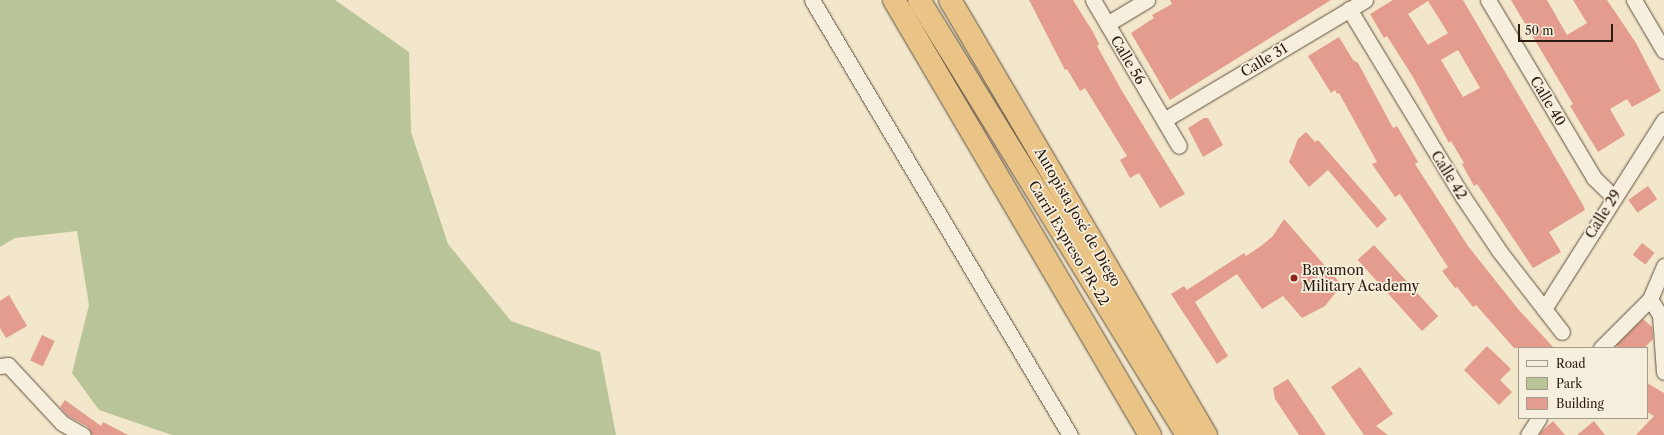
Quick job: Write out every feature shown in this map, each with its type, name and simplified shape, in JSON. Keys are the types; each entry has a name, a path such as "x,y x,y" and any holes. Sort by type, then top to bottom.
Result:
{"highway":[{"path":"894,0 1150,435"},
{"name":"Carril Expreso PR-22","path":"919,0 949,51 971,82 1187,435"},
{"name":"Autopista José de Diego","path":"950,0 1206,435"},
{"name":"Carril Expreso PR-22","path":"949,51 965,87 1174,435"}],"street":[{"path":"812,0 1070,435"},
{"name":"Calle 56","path":"1093,0 1179,146"},
{"path":"1107,24 1147,0"},
{"name":"Calle 31","path":"1164,120 1365,0"},
{"name":"Calle 40","path":"1488,0 1594,178 1614,198"},
{"path":"1634,0 1664,51"},
{"name":"Calle 42","path":"1349,9 1462,197 1562,332"},
{"name":"Calle 29","path":"1544,309 1664,120"},
{"path":"1602,347 1650,299 1664,266"},
{"path":"1650,299 1660,315 1664,372"},
{"path":"0,366 8,365 62,423 83,435"},
{"path":"1528,435 1538,419"}],"green space":[{"path":"0,0 335,0 409,52 411,132 448,244 511,321 600,352 616,435 172,435 99,410 72,373 89,305 77,231 15,238 0,247"}],"building":[{"path":"1029,0 1073,0 1093,32 1099,44 1097,46 1122,91 1185,194 1160,208 1139,173 1130,178 1120,160 1127,156 1085,88 1080,91 1067,69 1065,70"},
{"path":"1170,0 1331,0 1170,100 1131,33 1154,18 1152,15 1172,4"},
{"path":"1393,0 1463,0 1585,210 1549,232 1561,252 1533,268 1477,184 1474,186 1462,164 1464,163 1451,141 1449,143 1413,77 1387,36 1384,38 1370,14","holes":["1428,1 1448,33 1428,45 1408,14","1458,50 1480,88 1463,97 1441,60"]},
{"path":"1511,0 1547,0 1567,35 1587,23 1573,0 1607,0 1636,43 1661,91 1632,107 1627,99 1610,109 1625,135 1598,152 1570,106 1573,104"},
{"path":"1339,37 1353,60 1358,63 1393,128 1397,126 1418,162 1415,164 1468,246 1518,309 1553,347 1514,348 1476,305 1473,307 1457,287 1455,288 1442,271 1448,267 1400,194 1395,197 1372,164 1377,162 1339,93 1337,94 1335,90 1331,93 1308,56"},
{"path":"1204,118 1208,118 1223,145 1203,157 1188,128"},
{"path":"1306,132 1315,142 1318,140 1387,219 1377,228 1328,170 1309,187 1289,162 1298,139"},
{"path":"1648,186 1657,199 1638,213 1628,200"},
{"path":"1284,219 1340,283 1340,287 1325,306 1302,318 1283,296 1262,309 1237,274 1195,302 1228,356 1217,364 1171,294 1184,286 1187,290 1244,253 1246,256 1273,236"},
{"path":"1642,243 1655,253 1645,265 1633,255"},
{"path":"1374,245 1438,316 1422,331 1358,260"},
{"path":"9,295 27,326 6,338 0,328 0,301"},
{"path":"1643,319 1652,327 1653,339 1645,347 1618,347 1616,345"},
{"path":"42,335 55,341 43,366 30,360"},
{"path":"1487,346 1511,369 1500,380 1512,392 1499,405 1464,370"},
{"path":"1360,367 1393,414 1376,426 1388,435 1364,435 1331,387"},
{"path":"1288,379 1326,435 1299,435 1275,399 1273,388"},
{"path":"1648,384 1664,393 1664,435 1636,435 1654,416 1648,413"},
{"path":"65,400 101,426 103,422 128,435 92,435 88,427 68,416 60,407"},
{"path":"1553,421 1565,435 1539,435 1542,431"},
{"path":"1594,421 1605,435 1577,435"}],"place":[{"name":"Bayamon Military Academy","path":"1294,278"}]}
